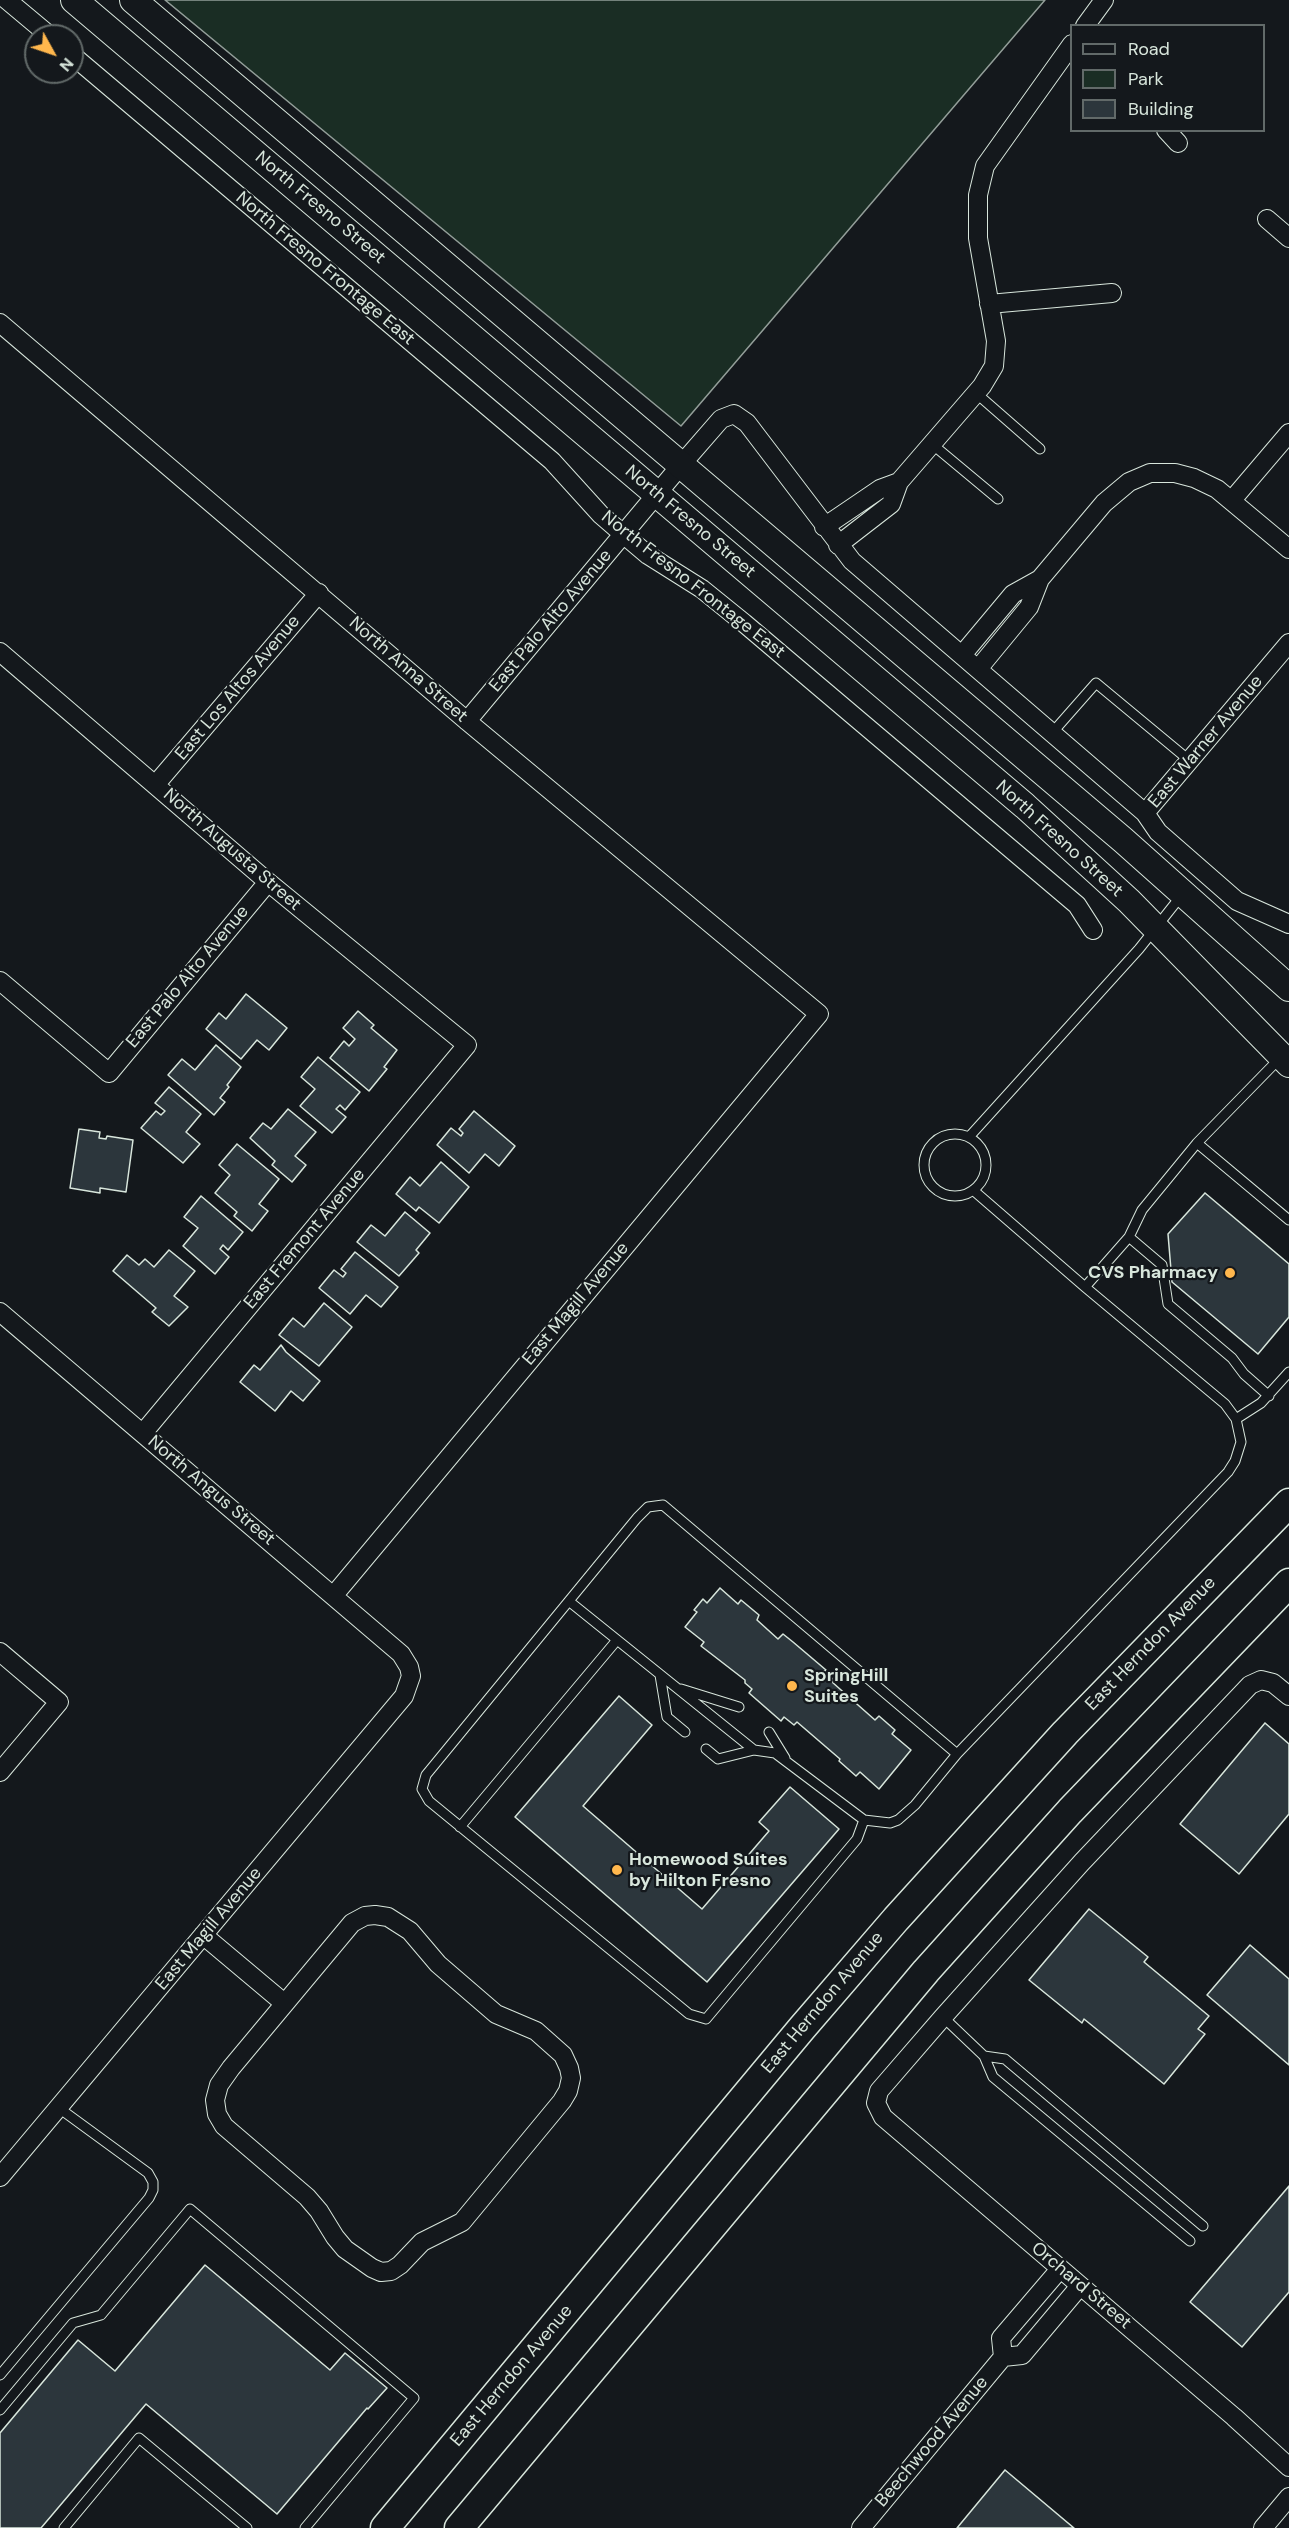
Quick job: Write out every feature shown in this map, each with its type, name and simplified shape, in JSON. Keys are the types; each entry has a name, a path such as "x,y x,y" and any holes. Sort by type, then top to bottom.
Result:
{"main road":[{"name":"North Fresno Street","path":"74,0 1033,813 1088,862 1285,1060"},
{"name":"North Fresno Street","path":"133,0 1183,893 1289,988"},
{"name":"East Herndon Avenue","path":"385,2528 802,2028 896,1919 1065,1732 1289,1503"},
{"path":"459,2528 926,1971 1070,1811 1289,1583"}],"street":[{"path":"7,0 36,24"},
{"path":"1086,24 1104,0"},
{"path":"837,545 891,504 899,482 976,393 994,366 996,341 978,238 978,195 985,166 1070,45"},
{"name":"North Fresno Frontage East","path":"84,65 552,460 601,515 623,534 648,555 702,589 744,623 1077,905 1093,930"},
{"path":"1267,219 1289,238"},
{"path":"989,304 1112,293"},
{"name":"North Anna Street","path":"0,323 319,592 467,722 819,1014"},
{"name":"East Palo Alto Avenue","path":"467,722 721,419 734,414 741,417 824,527"},
{"path":"1232,500 1289,433"},
{"path":"978,669 1029,607 1040,579 1104,503 1129,482 1150,473 1175,473 1194,478 1232,500 1289,549"},
{"path":"899,482 880,489 824,527 837,545 852,561 1145,813 1158,832 1237,901 1289,924"},
{"path":"962,655 1014,594 1040,579"},
{"name":"East Los Altos Avenue","path":"156,784 319,592"},
{"name":"East Warner Avenue","path":"1145,813 1289,643"},
{"name":"North Augusta Street","path":"0,652 268,882 467,1045"},
{"name":"East Palo Alto Avenue","path":"0,981 109,1073 268,882"},
{"name":"East Magill Avenue","path":"334,1595 819,1014"},
{"name":"East Fremont Avenue","path":"143,1433 467,1045"},
{"name":"North Angus Street","path":"0,1312 402,1654 411,1676"},
{"path":"0,1652 59,1702 0,1772"},
{"name":"East Magill Avenue","path":"0,2177 404,1696 411,1676"},
{"path":"943,2017 1122,1820 1250,1685 1261,1680 1273,1683 1289,1696"},
{"path":"365,1916 388,1917 410,1932 438,1964 496,2014 536,2031 563,2055 571,2078 568,2091 462,2222 422,2242 391,2271 381,2272 345,2249 307,2197 224,2126 217,2114 215,2100 219,2085 284,2003 352,1923 365,1916"},
{"path":"203,1935 284,2003"},
{"name":"Orchard Street","path":"943,2017 879,2091 876,2103 883,2117 1234,2417 1289,2467"},
{"name":"Beechwood Avenue","path":"1003,2357 1001,2338 1060,2269"},
{"name":"Beechwood Avenue","path":"861,2528 1003,2357 1022,2355 1080,2286"},
{"path":"1263,2528 1289,2497"}],"lane":[{"path":"976,393 1040,449"},
{"path":"932,444 998,499"},
{"path":"1052,733 1096,682 1190,761"},
{"path":"969,1137 1155,929 1183,893"},
{"path":"1085,1287 1129,1237 1142,1210 1197,1143 1285,1060"},
{"path":"951,1134 969,1137 983,1152 986,1162 985,1172 974,1190 956,1196 938,1191 926,1176 924,1167 928,1149 934,1142 951,1134"},
{"path":"1197,1143 1289,1220"},
{"path":"706,1749 718,1759 753,1750 775,1752 864,1820 890,1822 898,1820 915,1805 957,1754 1228,1472 1235,1461 1241,1442 1236,1419 1225,1404 974,1190"},
{"path":"1129,1237 1162,1265 1168,1304 1232,1358 1244,1374 1269,1396"},
{"path":"1236,1419 1253,1410 1269,1396 1289,1371"},
{"path":"864,1820 857,1839 706,2019 689,2014 429,1801 422,1789 426,1775 637,1518 648,1508 663,1505 957,1754"},
{"path":"570,1602 753,1750"},
{"path":"460,1827 617,1640"},
{"path":"660,1675 667,1717 685,1732"},
{"path":"675,1687 739,1707"},
{"path":"770,1732 788,1763"},
{"path":"943,2017 984,2056 993,2077 1190,2241"},
{"path":"984,2056 1005,2059 1203,2226"},
{"path":"0,2375 149,2198 153,2190 153,2182 148,2173 59,2108"},
{"path":"0,2410 73,2323 101,2315 190,2209 414,2398 305,2528"},
{"path":"64,2528 139,2438 247,2528"}],"green space":[{"path":"165,0 1045,0 681,426"}],"building":[{"path":"246,994 287,1028 269,1050 257,1040 241,1059 206,1029 219,1013 226,1019"},
{"path":"358,1011 374,1025 371,1028 397,1050 384,1067 387,1069 369,1091 330,1058 344,1041 349,1046 355,1039 343,1028"},
{"path":"216,1045 241,1067 227,1085 229,1087 220,1098 225,1102 214,1115 168,1075 182,1059 195,1070"},
{"path":"318,1057 360,1092 345,1110 340,1105 336,1109 346,1117 332,1133 300,1106 315,1089 301,1077"},
{"path":"169,1087 201,1114 186,1132 200,1144 183,1163 141,1128 156,1111 161,1115 165,1111 155,1103"},
{"path":"288,1109 316,1132 295,1156 306,1165 292,1182 272,1165 275,1161 250,1138 263,1123 271,1129"},
{"path":"474,1111 515,1146 499,1166 485,1154 469,1173 437,1145 451,1128 461,1136 463,1133 459,1129"},
{"path":"79,1129 100,1132 99,1138 106,1139 107,1136 133,1140 126,1192 100,1188 100,1193 70,1188"},
{"path":"237,1144 279,1179 259,1204 268,1211 252,1231 234,1216 237,1212 215,1193 230,1175 219,1165"},
{"path":"441,1162 469,1187 439,1223 419,1207 416,1211 396,1194 410,1177 420,1186"},
{"name":"CVS Pharmacy","path":"1205,1193 1289,1264 1289,1317 1258,1354 1172,1282 1168,1234"},
{"path":"201,1196 243,1232 228,1250 223,1245 220,1249 229,1257 215,1274 183,1246 198,1228 184,1217"},
{"path":"405,1212 430,1233 416,1250 419,1253 399,1276 357,1242 371,1225 385,1236"},
{"path":"169,1250 195,1271 174,1296 188,1307 169,1326 152,1312 156,1308 113,1271 127,1255 139,1265 145,1259 154,1267"},
{"path":"355,1252 398,1287 381,1307 366,1295 350,1314 319,1288 334,1270 343,1277 346,1273 341,1269"},
{"path":"324,1303 352,1327 319,1366 279,1335 293,1318 304,1327"},
{"path":"281,1345 320,1381 303,1401 291,1391 275,1411 240,1382 254,1365 260,1370"},
{"name":"SpringHill Suites","path":"720,1588 738,1604 741,1600 759,1615 757,1620 778,1639 783,1634 793,1642 826,1670 824,1671 834,1680 832,1682 875,1720 879,1716 895,1730 892,1734 911,1750 879,1789 860,1772 856,1776 797,1722 794,1725 784,1717 781,1721 749,1693 752,1689 745,1683 745,1680 701,1646 704,1642 685,1627 697,1612 694,1610 703,1599 707,1603"},
{"name":"Homewood Suites by Hilton Fresno","path":"619,1696 652,1725 583,1806 702,1909 769,1831 759,1822 790,1787 839,1829 707,1982 515,1817"},
{"path":"1265,1723 1289,1744 1289,1814 1239,1874 1180,1824"},
{"path":"1089,1909 1148,1957 1144,1962 1209,2016 1198,2029 1205,2034 1164,2084 1084,2019 1082,2023 1029,1980"},
{"path":"1250,1945 1289,1979 1289,2065 1207,1995"},
{"path":"1289,2186 1289,2292 1242,2347 1190,2302"},
{"path":"205,2265 330,2370 345,2353 387,2388 367,2408 277,2514 146,2404 41,2528 0,2528 0,2433 78,2340 115,2371"},
{"path":"1005,2470 1074,2528 957,2528"}],"place":[{"name":"CVS Pharmacy","path":"1230,1273"},
{"name":"SpringHill Suites","path":"792,1686"},
{"name":"Homewood Suites by Hilton Fresno","path":"617,1870"}]}
